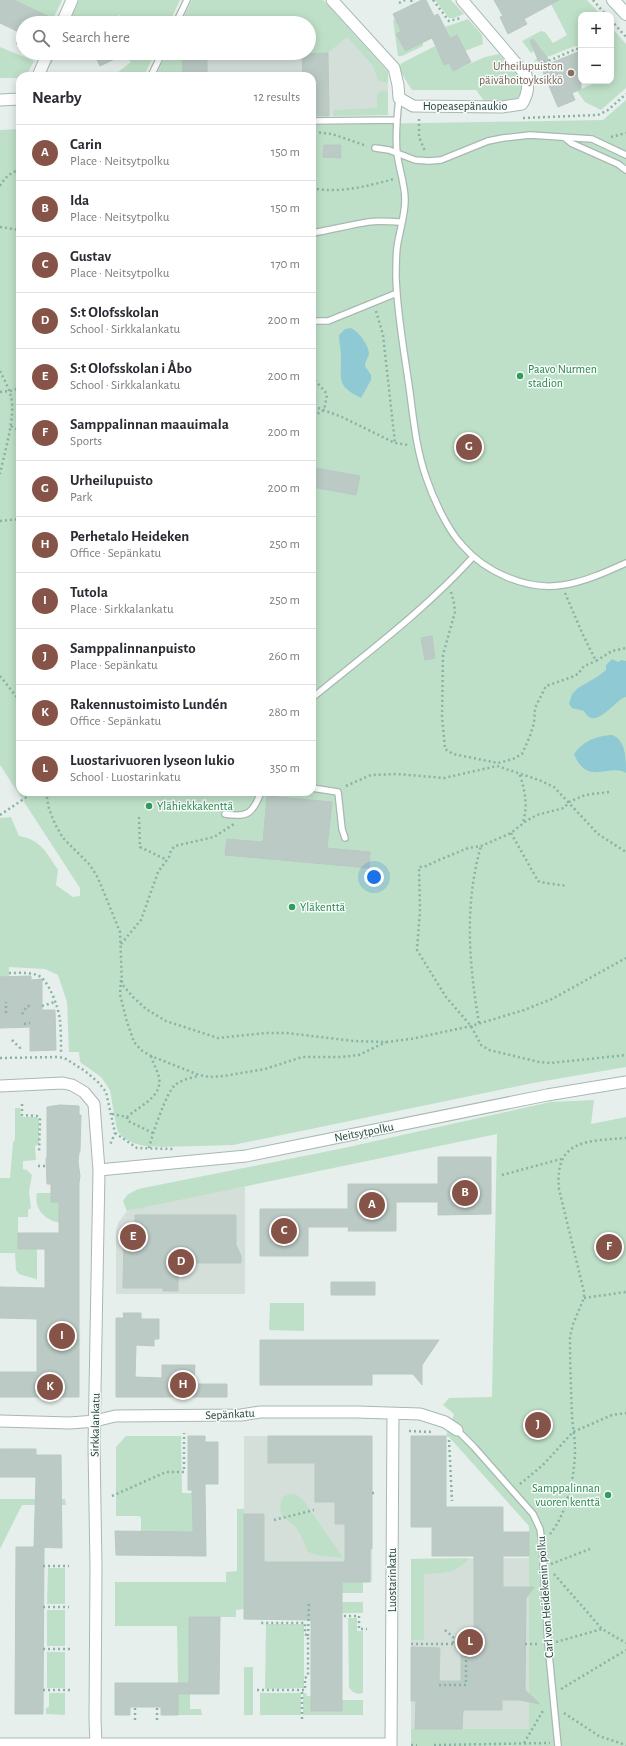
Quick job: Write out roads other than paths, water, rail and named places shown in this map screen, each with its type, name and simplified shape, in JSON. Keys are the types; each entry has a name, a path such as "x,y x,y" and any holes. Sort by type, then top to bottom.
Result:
{"main road":[{"path":"613,0 626,14"}],"street":[{"path":"65,16 72,0"},
{"path":"332,0 394,68 399,98"},
{"name":"Hopeasepänaukio","path":"399,98 413,106 502,107 522,104 528,92 528,83 524,71 462,0"},
{"path":"40,72 45,60"},
{"path":"0,100 16,99"},
{"name":"Neitsytpolku","path":"99,1170 246,1156 547,1095 626,1082"},
{"name":"Sirkkalankatu","path":"0,1086 63,1083 72,1085 84,1092 94,1104 99,1170 95,1421 96,1745"},
{"name":"Sepänkatu","path":"0,1421 70,1423 95,1421 115,1416 241,1415 260,1412 357,1412 420,1414 445,1422 453,1432"},
{"name":"Luostarinkatu","path":"391,1745 393,1414"},
{"path":"0,1744 391,1745"}],"lane":[{"path":"179,16 187,0"},
{"path":"153,72 159,60"},
{"path":"399,98 396,120 397,154 405,202 397,247 397,293 418,447 426,477 447,522 461,544 472,557 513,580 546,586 562,586 581,582 626,562"},
{"path":"316,121 396,120"},
{"path":"375,148 415,160 441,160 488,141 530,135 592,139 626,155"},
{"path":"565,138 571,143 618,164 626,170"},
{"path":"316,232 368,222 402,222"},
{"path":"316,321 336,318 397,293"},
{"path":"316,695 405,621 448,583 472,557"},
{"path":"316,789 338,792 342,829 345,838"},
{"path":"224,814 236,816 245,815 253,810 259,796"},
{"name":"Carl von Heidekenin polku","path":"453,1432 474,1447 512,1489 533,1514 540,1529 544,1567 552,1704 558,1746"}],"water":[{"path":"351,328 363,339 369,350 365,366 371,375 371,380 361,398 353,394 344,386 341,378 339,335 345,329"},
{"path":"612,659 618,662 621,660 626,661 626,697 599,717 589,717 584,711 572,708 569,704 572,694 578,688 606,670 606,665"},
{"path":"612,735 617,737 623,745 626,773 613,770 592,772 579,764 574,754 581,746 595,738"}],"place":[{"name":"Urheilupuiston päivähoitoyksikkö","path":"571,73"},
{"name":"Paavo Nurmen stadion","path":"520,376"},
{"name":"Urheilupuisto","path":"469,447"},
{"name":"Ylähiekkakenttä","path":"149,806"},
{"name":"Yläkenttä","path":"292,907"},
{"name":"Ida","path":"465,1193"},
{"name":"Carin","path":"372,1205"},
{"name":"Gustav","path":"284,1231"},
{"name":"S:t Olofsskolan i Åbo","path":"133,1237"},
{"name":"Samppalinnan maauimala","path":"609,1247"},
{"name":"S:t Olofsskolan","path":"181,1262"},
{"name":"Tutola","path":"62,1336"},
{"name":"Perhetalo Heideken","path":"183,1385"},
{"name":"Rakennustoimisto Lundén","path":"50,1387"},
{"name":"Samppalinnanpuisto","path":"538,1425"},
{"name":"Samppalinnan vuoren kenttä","path":"608,1495"},
{"name":"Luostarivuoren lyseon lukio","path":"470,1642"}]}
